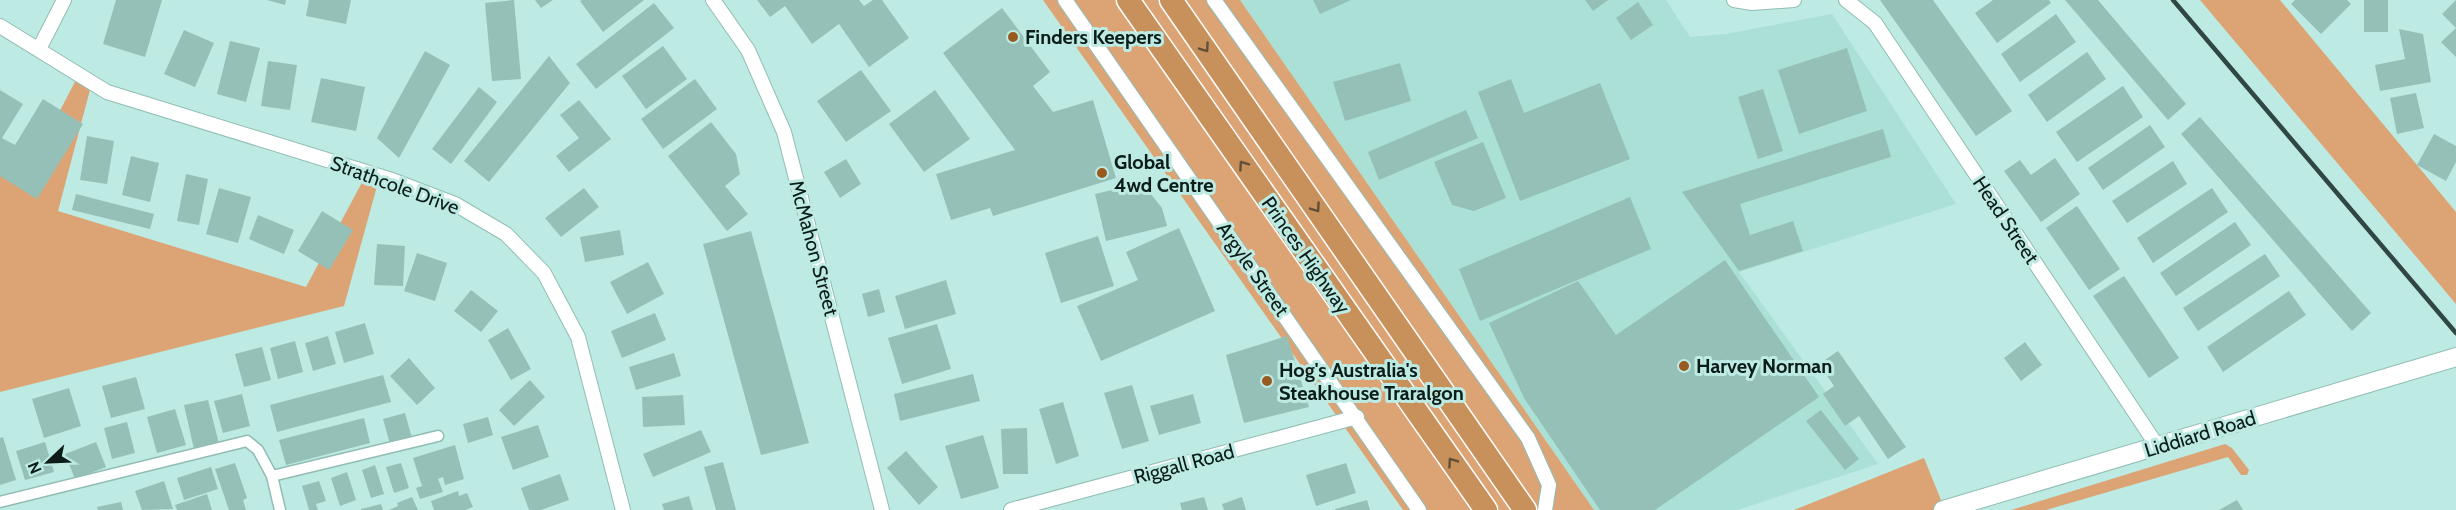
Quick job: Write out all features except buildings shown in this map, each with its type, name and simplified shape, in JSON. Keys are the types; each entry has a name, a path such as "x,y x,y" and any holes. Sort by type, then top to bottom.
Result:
{"highway":[{"name":"Princes Highway","path":"1128,0 1486,510"},
{"name":"Princes Highway","path":"1171,0 1525,510"}],"street":[{"path":"39,49 64,0"},
{"name":"McMahon Street","path":"714,0 748,50 784,132 882,510"},
{"name":"Argyle Street","path":"1065,0 1357,417 1419,510"},
{"path":"1214,0 1528,438 1549,485 1545,510"},
{"path":"1734,0 1752,3 1794,0"},
{"name":"Head Street","path":"1846,0 1875,23 2158,447"},
{"name":"Strathcole Drive","path":"0,26 107,92 392,180 455,204 506,234 544,273 578,337 623,510"},
{"name":"Liddiard Road","path":"1943,510 1979,505 2158,447 2456,357"},
{"name":"Riggall Road","path":"1011,510 1357,417"},
{"path":"272,476 438,436"},
{"path":"0,502 247,441 258,450 272,476 280,510"}],"shaded area":[{"path":"1043,0 1240,0 1594,510 1403,510"},
{"path":"1240,0 1666,0 1690,37 1726,34 1832,14 1956,204 1739,272 1878,464 1737,510 1594,510"},
{"path":"2200,0 2280,0 2456,212 2456,304"},
{"path":"77,78 91,86 58,211 306,287 366,175 379,179 344,306 0,392 0,175 20,187"},
{"path":"2225,444 2232,448 2249,470 2247,475 2241,475 2228,457 2046,510 2011,510"},
{"path":"1924,458 1945,510 1794,510"}],"railway":[{"path":"2173,0 2456,333"}],"place":[{"name":"Finders Keepers","path":"1013,37"},
{"name":"Global 4wd Centre","path":"1102,173"},
{"name":"Harvey Norman","path":"1684,366"},
{"name":"Hog's Australia's Steakhouse Traralgon","path":"1267,381"}]}
